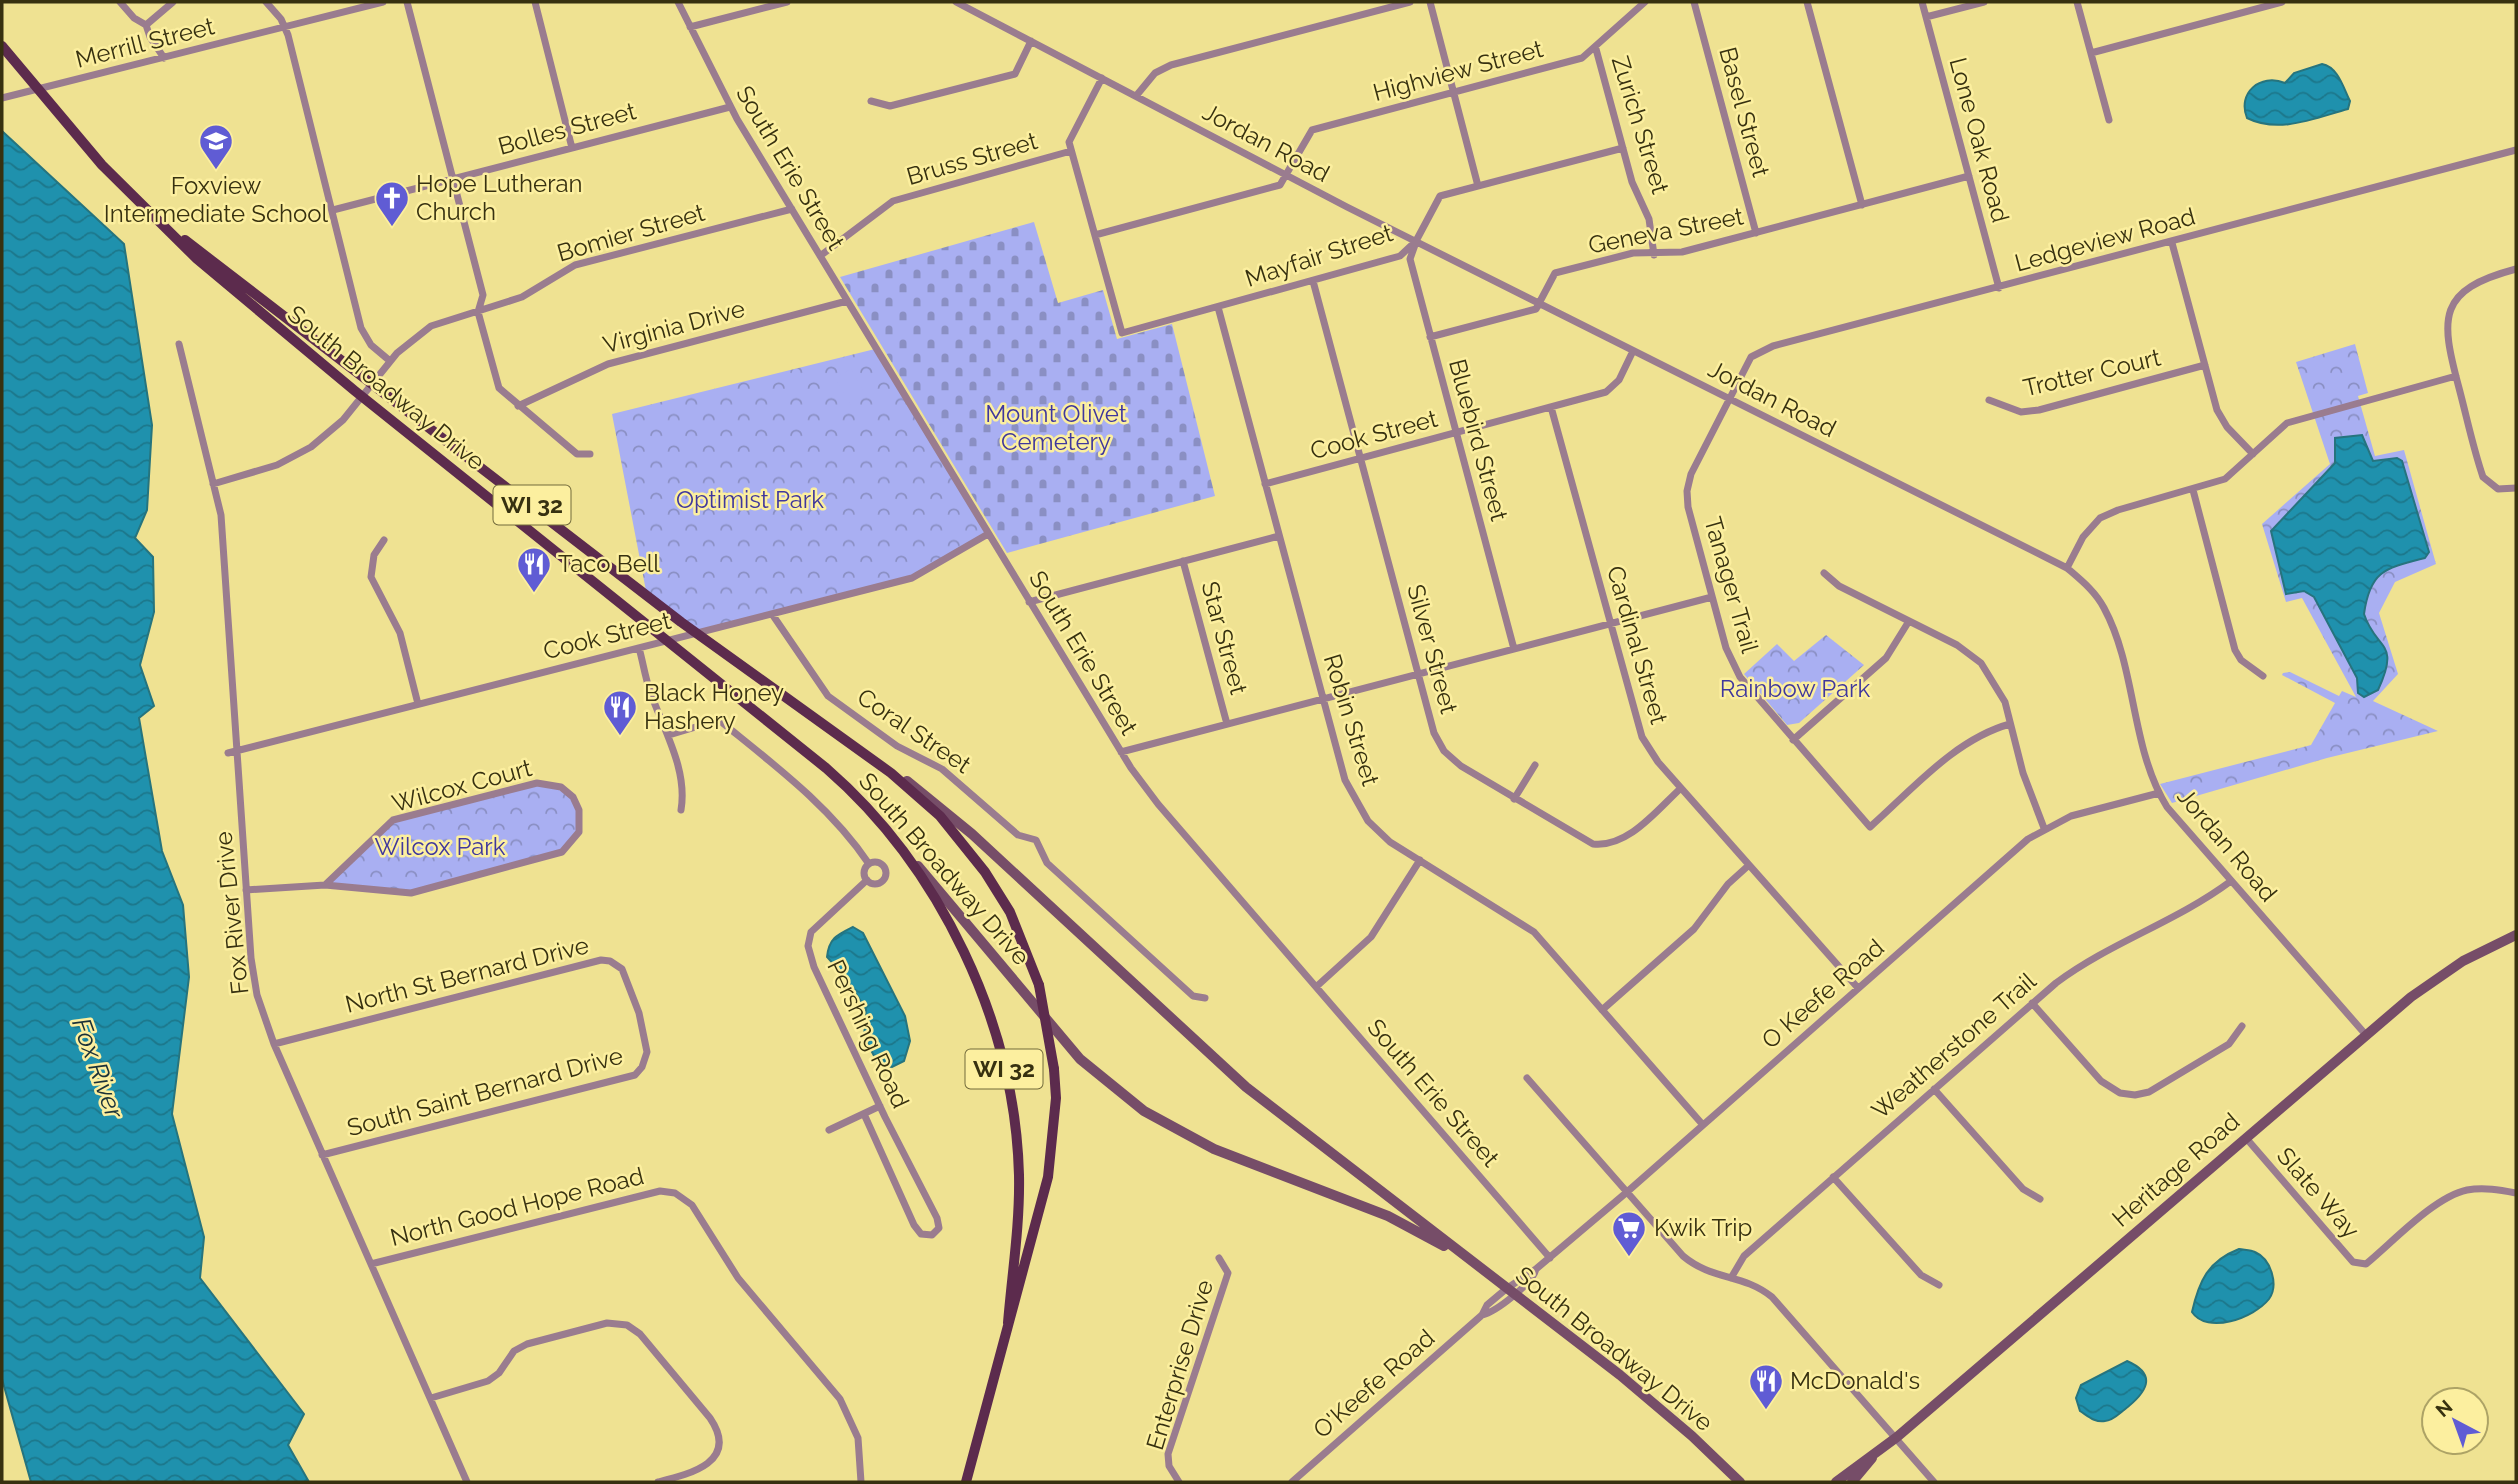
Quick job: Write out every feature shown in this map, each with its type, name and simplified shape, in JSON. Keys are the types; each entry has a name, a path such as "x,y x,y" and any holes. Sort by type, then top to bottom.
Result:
{"main road":[{"name":"South Broadway Drive","path":"2,46 102,164 174,233 197,259 361,396 839,780 894,840 1055,1032 1097,1076 1133,1104 1214,1149 1388,1216 1461,1255"},
{"name":"WI 32","path":"174,233 202,250 698,633 891,772 940,816 985,873 1010,912 1039,985 1055,1069 1054,1124 1048,1177 966,1482"},
{"name":"South Broadway Drive","path":"891,772 902,777 972,834 1247,1087 1656,1405 1740,1482"},
{"name":"WI 32","path":"894,840 927,887 958,942 985,1007 1006,1074 1019,1173 1016,1258 1008,1323"},
{"name":"Heritage Road","path":"1852,1482 1875,1455 2366,1035 2433,980 2463,961 2516,935"},
{"name":"Heritage Road","path":"1836,1482 1855,1466 1875,1455"}],"street":[{"path":"120,2 134,18 146,25 150,37 164,58"},
{"path":"146,25 173,2"},
{"path":"267,2 286,27 361,328 371,345 390,361"},
{"name":"Merrill Street","path":"2,98 39,91 383,2"},
{"path":"407,2 483,295 478,312 499,388 517,406 577,454 590,454"},
{"path":"535,2 572,148"},
{"name":"South Erie Street","path":"678,2 730,107 1121,752 1158,804 1550,1258"},
{"path":"690,27 787,2"},
{"name":"Jordan Road","path":"956,2 971,5 1031,41 1288,176 2067,568 2091,590 2113,628 2151,776 2159,793 2175,816 2366,1035"},
{"path":"1136,96 1155,73 1171,65 1410,2"},
{"path":"1430,2 1478,186"},
{"name":"Highview Street","path":"1288,176 1312,130 1582,58 1596,49 1644,2"},
{"name":"Basel Street","path":"1694,2 1756,233"},
{"path":"1807,2 1861,205"},
{"name":"Lone Oak Road","path":"1922,2 1999,288"},
{"path":"1926,17 1984,2"},
{"path":"2077,2 2109,120"},
{"path":"2091,53 2282,2"},
{"path":"871,101 890,106 1015,74 1031,41"},
{"name":"Zurich Street","path":"1596,49 1632,182 1649,219 1654,255"},
{"name":"Bruss Street","path":"820,256 894,201 1071,151 1069,142 1102,78"},
{"name":"Bolles Street","path":"333,210 730,107"},
{"name":"Mayfair Street","path":"1095,235 1122,333 1400,256 1416,241 1440,196 1623,148"},
{"name":"Ledgeview Road","path":"1729,399 1751,357 1760,351 2516,150"},
{"path":"1071,151 1095,235 1280,185 1288,176"},
{"name":"Geneva Street","path":"1540,303 1555,273 1633,253 1654,255 1682,252 1969,176"},
{"name":"Bomier Street","path":"213,484 257,472 296,456 337,426 390,361 430,327 522,297 575,265 792,209"},
{"name":"Bluebird Street","path":"1416,241 1410,259 1514,649"},
{"path":"2172,243 2220,417 2253,454"},
{"path":"2516,269 2471,284 2452,307 2446,337 2483,477 2494,488 2516,488"},
{"name":"Silver Street","path":"1313,281 1434,733 1444,751 1461,766 1585,842 1602,845 1623,839 1681,788"},
{"name":"Virginia Drive","path":"517,406 608,364 847,301"},
{"path":"1430,337 1536,309 1540,303"},
{"name":"Robin Street","path":"1218,307 1345,780 1359,808 1384,837 1523,923 1703,1125"},
{"name":"Fox River Drive","path":"179,344 220,515 246,890 257,995 274,1044 467,1482"},
{"name":"Cook Street","path":"1265,484 1612,389 1633,351"},
{"name":"Trotter Court","path":"1989,400 2021,412 2039,410 2205,365"},
{"path":"2067,568 2083,537 2100,518 2118,510 2225,479 2279,428 2296,418 2456,376"},
{"name":"Tanager Trail","path":"1729,399 1691,474 1687,491 1726,648 1740,677 1793,740 1870,827 1968,741 1989,730 2010,724"},
{"name":"Cardinal Street","path":"1551,407 1642,737 1681,788 1858,988"},
{"path":"2193,490 2235,650 2241,660 2263,676"},
{"name":"Cook Street","path":"228,753 912,578 988,534"},
{"path":"1028,602 1279,536"},
{"path":"384,540 374,555 371,577 400,633 418,704"},
{"name":"Star Street","path":"1183,561 1227,724"},
{"path":"1824,573 1839,586 1957,645 1981,663 1999,689 2023,773 2044,828"},
{"path":"1121,752 1713,597"},
{"name":"Coral Street","path":"772,614 828,696 897,746 943,769 1017,835 1037,840 1047,863 1193,996 1205,998"},
{"path":"1793,740 1886,658 1909,621"},
{"path":"639,648 650,690 669,735 684,794 681,810"},
{"path":"669,735 719,720 789,777 843,829 869,864"},
{"path":"1514,799 1535,765"},
{"name":"Wilcox Court","path":"246,890 325,885 411,893 556,855 575,840 580,823 579,810 573,797 561,787 537,783 393,820 325,885"},
{"name":"O Keefe Road","path":"1536,1269 2028,839 2044,828 2071,816 2159,793"},
{"path":"1316,987 1371,937 1420,860"},
{"path":"869,864 881,864 886,875 878,884 867,880 864,872 869,864"},
{"path":"1602,1010 1694,929 1728,884 1749,865"},
{"name":"Pershing Road","path":"864,1114 918,1231 926,1236 936,1232 937,1217 880,1106 814,967 808,946 811,932 867,880"},
{"name":"Weatherstone Trail","path":"1731,1278 1744,1256 2032,1003 2097,954 2203,902 2231,881"},
{"name":"North St Bernard Drive","path":"274,1044 601,960 610,961 622,969 639,1013"},
{"path":"2032,1003 2101,1081 2113,1090 2127,1094 2149,1092 2229,1044 2242,1026"},
{"name":"South Saint Bernard Drive","path":"322,1155 631,1076 640,1070 647,1058 639,1013"},
{"path":"1527,1078 1692,1264 1705,1272 1752,1283 1772,1297 1934,1482"},
{"path":"1934,1089 2023,1189 2040,1199"},
{"path":"830,1130 880,1106"},
{"name":"Slate Way","path":"2246,1138 2353,1262 2366,1264 2450,1196 2480,1188 2516,1193"},
{"path":"1833,1177 1920,1275 1939,1285"},
{"name":"North Good Hope Road","path":"371,1264 660,1191 675,1193 688,1200 723,1256 848,1412 860,1446 861,1482"},
{"name":"Enterprise Drive","path":"1179,1482 1169,1466 1168,1454 1228,1273 1219,1258"},
{"name":"O'Keefe Road","path":"1292,1482 1482,1315 1487,1306 1510,1292 1536,1269"},
{"path":"431,1398 488,1381 499,1373 514,1351 527,1344 614,1322 627,1325 640,1335 716,1426 718,1439 715,1455 706,1466 695,1473 658,1482"}],"green space":[{"name":"Mount Olivet Cemetery","path":"1034,222 1058,303 1103,290 1117,339 1172,324 1215,496 1007,553 840,277"},
{"path":"2355,344 2368,393 2358,396 2375,456 2404,450 2436,564 2395,582 2379,613 2398,674 2373,701 2438,731 2327,758 2172,803 2160,784 2311,745 2335,703 2282,675 2283,673 2290,672 2339,696 2342,691 2356,697 2302,598 2286,602 2262,524 2330,464 2296,362"},
{"name":"Optimist Park","path":"875,349 988,534 912,578 697,633 647,596 612,414"},
{"path":"851,369 866,396 851,405 835,378"},
{"name":"Rainbow Park","path":"1826,635 1864,665 1799,723 1787,725 1744,674 1777,644 1794,661"},
{"name":"Wilcox Park","path":"546,783 573,797 580,823 568,848 411,893 325,885 393,820"}],"water":[{"path":"2322,64 2332,69 2339,78 2350,101 2348,109 2284,125 2259,123 2247,118 2245,101 2253,87 2267,81 2285,83 2294,73"},
{"name":"Fox River","path":"2,131 124,244 152,425 147,510 135,538 153,557 154,612 140,665 154,706 139,718 162,851 183,905 189,977 172,1114 204,1237 200,1278 304,1414 288,1445 309,1482 31,1482 2,1379"},
{"path":"2362,435 2373,461 2397,458 2402,461 2429,552 2425,558 2382,573 2371,588 2364,614 2384,647 2387,662 2378,690 2364,697 2358,693 2357,678 2314,597 2304,591 2286,594 2271,531 2335,463 2335,438"},
{"path":"853,927 863,933 905,1016 910,1041 904,1061 892,1067 879,1065 864,1037 866,1009 845,977 827,957 835,938"},
{"path":"2239,1249 2261,1255 2269,1266 2273,1287 2269,1299 2242,1318 2219,1323 2199,1319 2192,1312 2206,1273 2228,1254"},
{"path":"2127,1361 2137,1366 2146,1378 2143,1391 2132,1404 2108,1421 2095,1420 2080,1411 2076,1398 2081,1385"}],"place":[{"name":"Foxview Intermediate School","path":"216,171"},
{"name":"Hope Lutheran Church","path":"392,228"},
{"name":"Taco Bell","path":"534,594"},
{"name":"Black Honey Hashery","path":"620,737"},
{"name":"Kwik Trip","path":"1629,1258"},
{"name":"McDonald's","path":"1766,1411"}]}
